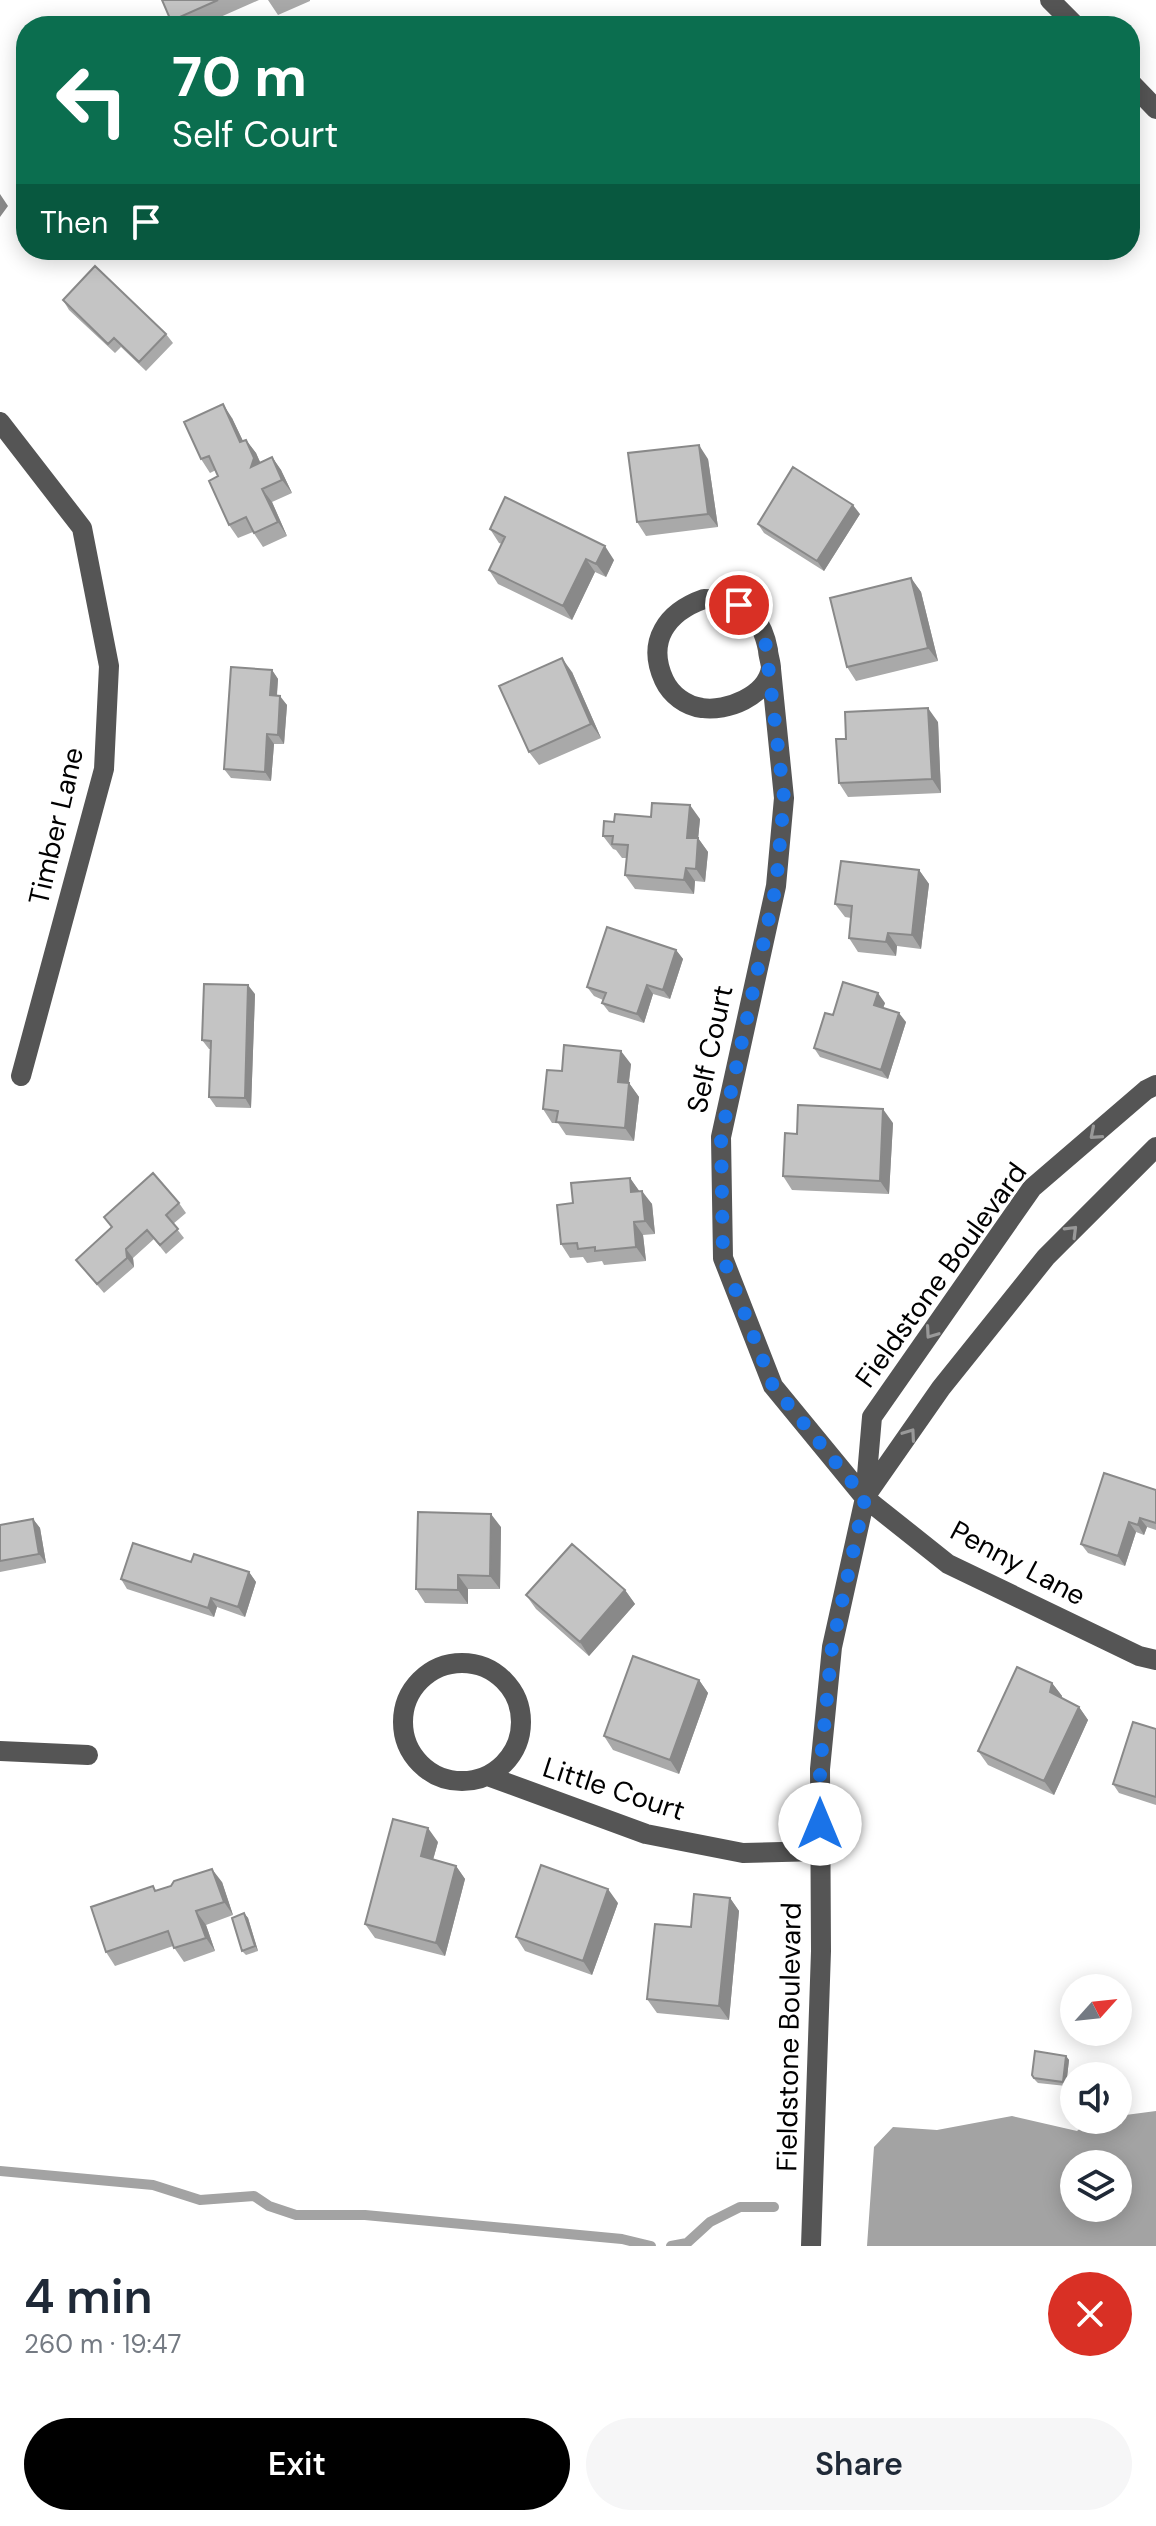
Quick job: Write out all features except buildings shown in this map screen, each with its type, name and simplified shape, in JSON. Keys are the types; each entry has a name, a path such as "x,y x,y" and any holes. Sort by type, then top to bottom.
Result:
{"street":[{"path":"1050,0 1066,16"},
{"path":"1140,92 1156,109"},
{"name":"Timber Lane","path":"0,422 82,528 109,666 104,769 21,1076"},
{"name":"Self Court","path":"771,669 748,698 732,707 714,710 696,707 680,699 667,686 659,669 657,651 662,632 671,617 686,605 704,599 722,599 739,605 754,616 764,631 771,669 784,798 776,886 721,1137 723,1258 773,1386 865,1498"},
{"name":"Fieldstone Boulevard","path":"811,2246 821,1951 820,1769 832,1647 865,1498 872,1417 1032,1188 1146,1090 1156,1085"},
{"name":"Fieldstone Boulevard","path":"865,1498 941,1388 1046,1257 1156,1147"},
{"name":"Penny Lane","path":"865,1498 948,1564 1139,1656 1156,1660"},
{"name":"Little Court","path":"488,1776 503,1766 515,1751 521,1733 522,1714 516,1696 504,1679 487,1667 467,1662 447,1664 428,1673 413,1687 405,1706 403,1726 408,1746 418,1762 433,1774 451,1781 470,1782 488,1776 646,1834 743,1853 821,1851"},
{"path":"0,1751 88,1755"}],"shaded area":[{"path":"1156,2111 1156,2246 867,2246 874,2147 893,2127 937,2130 1012,2116 1060,2127 1060,2134 1132,2134 1132,2114"}],"waterway":[{"path":"0,2171 153,2185 200,2200 254,2196 269,2206 296,2215 365,2215 622,2239 651,2246"},
{"path":"671,2246 687,2243 710,2222 740,2207 774,2207"}],"route":[{"path":"739,605 754,616 764,631 771,669 784,798 776,886 721,1137 723,1258 773,1386 865,1498 832,1647 820,1769 820,1824"}]}
